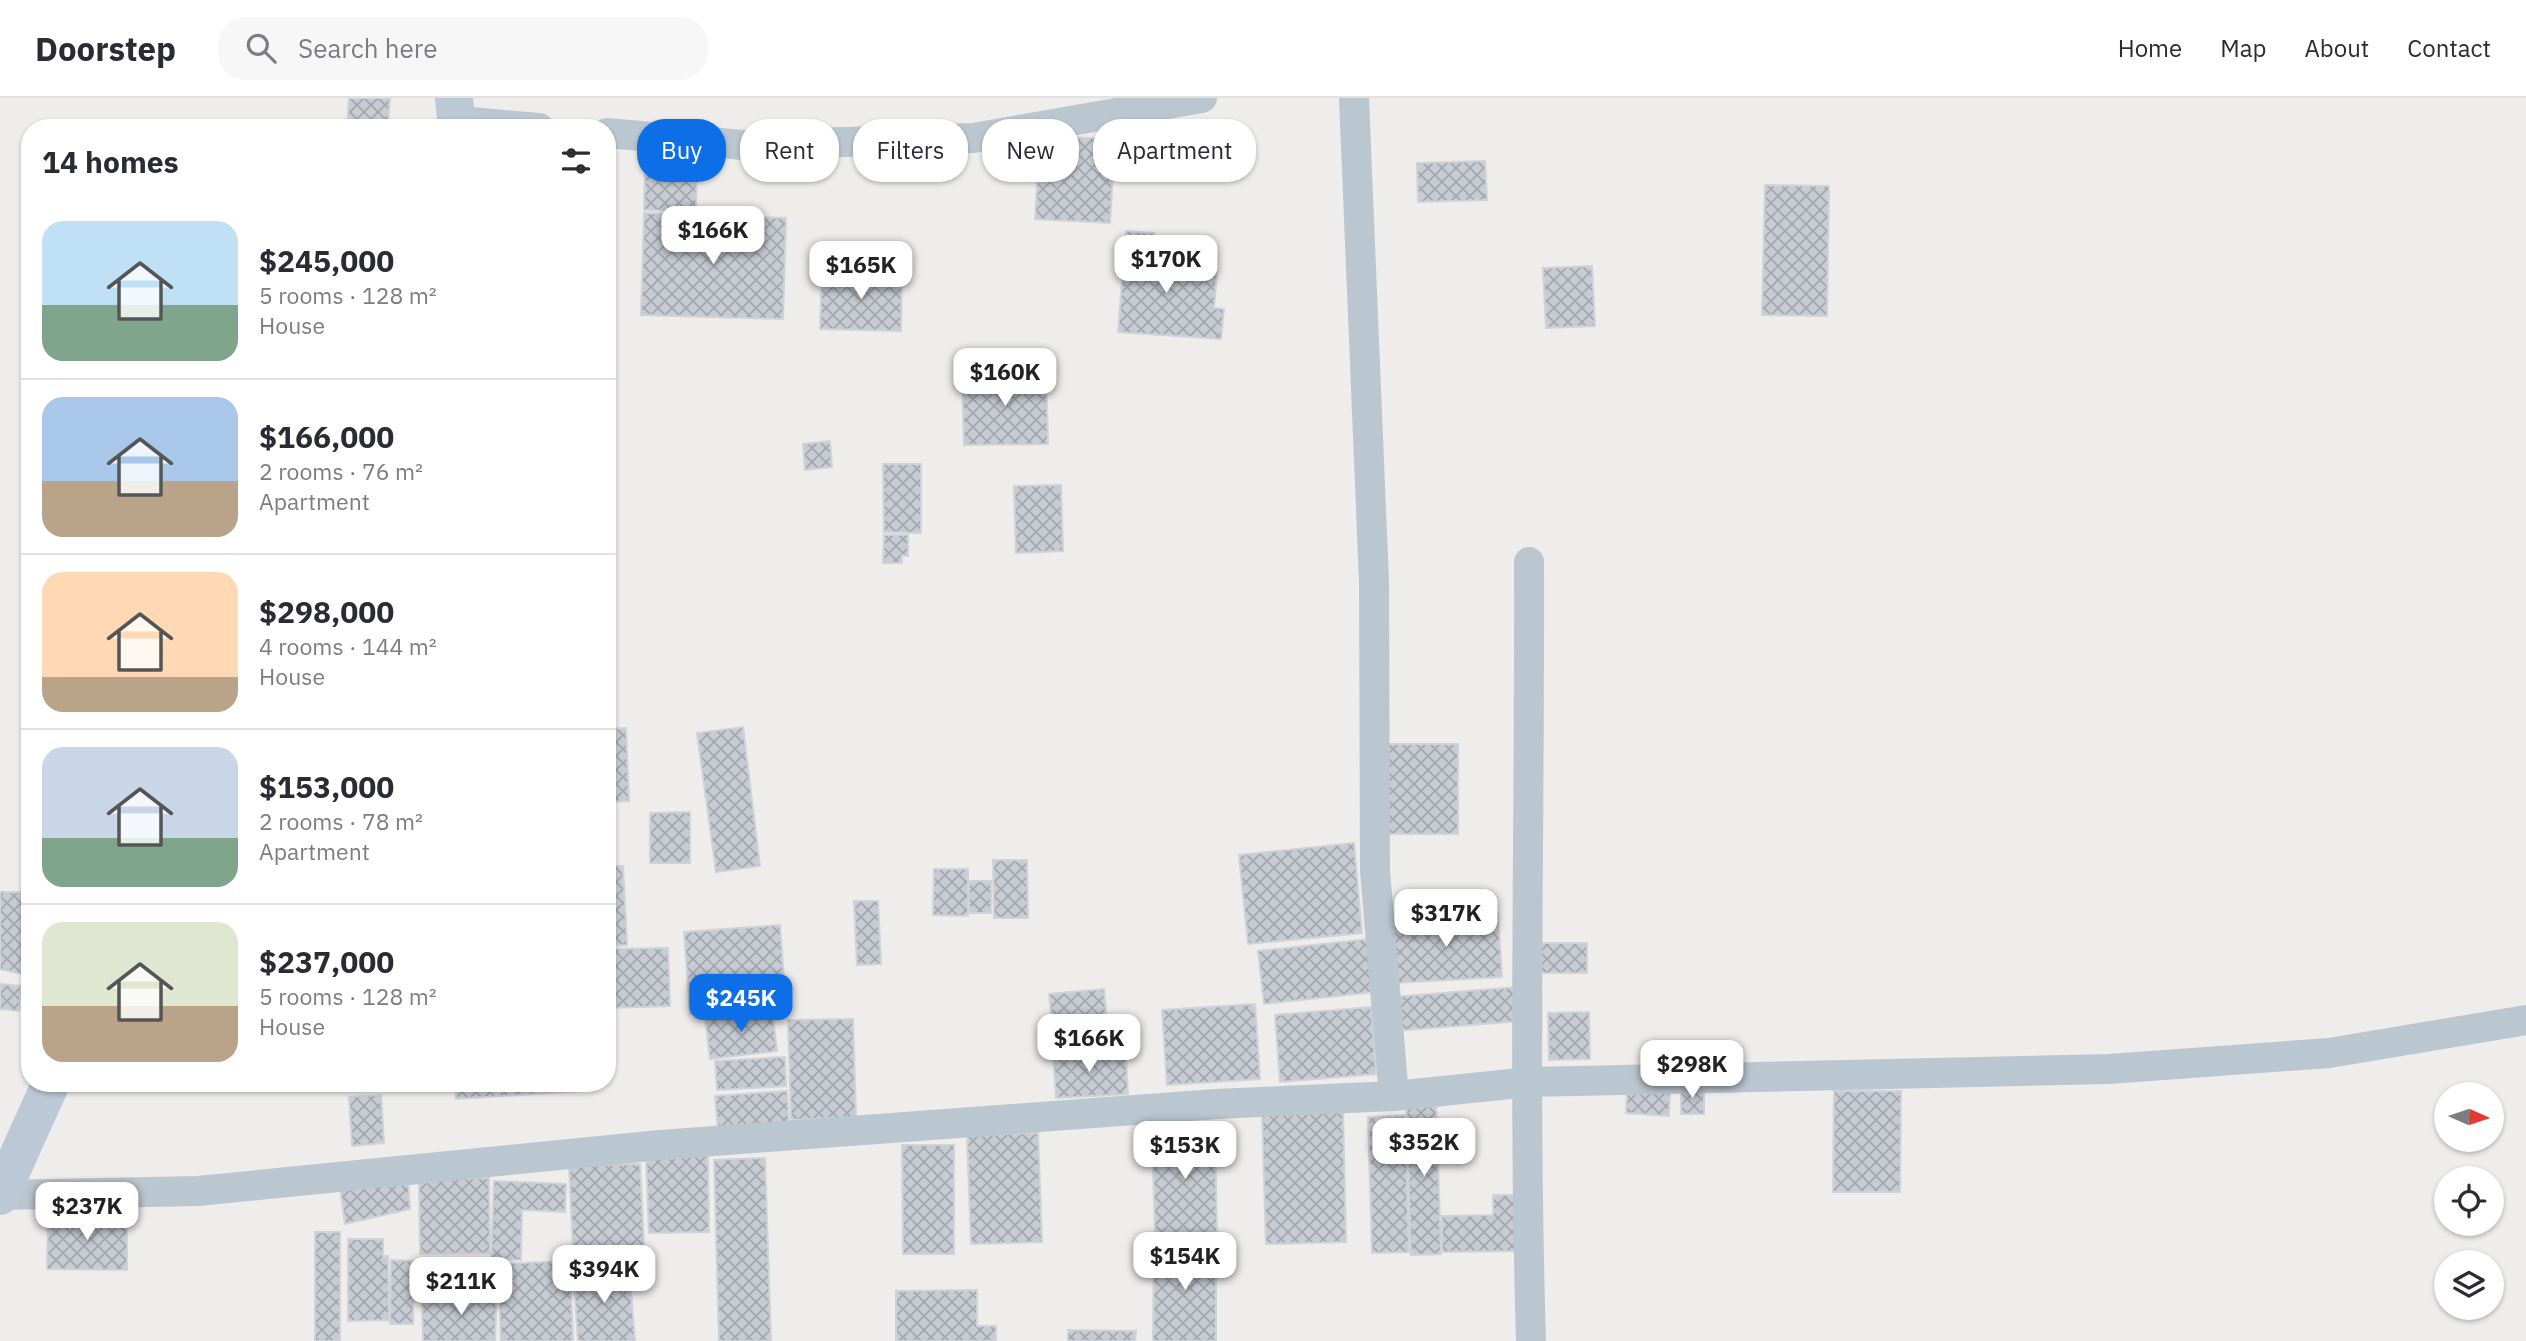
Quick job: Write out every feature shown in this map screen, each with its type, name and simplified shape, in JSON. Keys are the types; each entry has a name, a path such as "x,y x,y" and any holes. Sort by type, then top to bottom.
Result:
{"main road":[{"path":"0,1195 47,1092"}],"street":[{"path":"616,134 743,145 972,138 1202,98"},
{"path":"1354,98 1374,582 1375,871 1394,1096"},
{"path":"457,116 478,119"},
{"path":"1530,562 1530,1082 1526,1171 1531,1341"},
{"path":"0,1195 198,1191 660,1145 1216,1104 1394,1096 1530,1082 2109,1069 2329,1053 2526,1020"}],"building":[{"path":"349,98 390,98 388,119 348,119"},
{"path":"1079,138 1093,138 1093,182 1112,182 1110,223 1035,219 1037,182 1079,182"},
{"path":"1485,161 1487,200 1418,202 1417,163"},
{"path":"645,182 697,182 696,211 644,210"},
{"path":"1765,185 1829,186 1827,316 1762,315"},
{"path":"644,213 786,218 783,319 641,315"},
{"path":"1126,231 1154,233 1152,258 1187,261 1185,270 1217,272 1214,308 1224,309 1221,339 1118,332"},
{"path":"1592,266 1595,326 1546,328 1543,268"},
{"path":"822,271 902,273 901,331 820,329"},
{"path":"1046,371 1048,444 964,445 962,373"},
{"path":"830,441 832,467 805,470 803,444"},
{"path":"883,464 921,464 921,533 884,532"},
{"path":"1061,485 1063,551 1016,553 1014,486"},
{"path":"884,535 908,535 908,556 902,555 902,563 883,563"},
{"path":"743,727 760,866 716,872 697,733"},
{"path":"626,728 629,801 616,802 616,729"},
{"path":"1387,744 1458,744 1458,834 1388,834"},
{"path":"690,812 690,863 650,863 650,813"},
{"path":"1354,843 1362,933 1248,944 1239,855"},
{"path":"993,860 1027,860 1028,918 994,918"},
{"path":"616,866 623,866 627,945 616,946"},
{"path":"934,869 968,869 968,916 933,915"},
{"path":"969,881 991,881 991,913 969,913"},
{"path":"0,892 21,892 21,974 0,969"},
{"path":"854,901 878,901 881,964 857,965"},
{"path":"1498,914 1502,977 1395,983 1390,921"},
{"path":"780,925 786,1007 690,1014 684,932"},
{"path":"1368,939 1374,992 1264,1004 1258,951"},
{"path":"1534,943 1587,943 1587,973 1534,973"},
{"path":"668,948 670,1006 616,1008 616,949"},
{"path":"0,984 21,986 19,1011 0,1009"},
{"path":"1517,987 1520,1021 1396,1031 1393,997"},
{"path":"1104,989 1109,1046 1055,1050 1049,994"},
{"path":"1255,1004 1260,1079 1167,1085 1162,1010"},
{"path":"1371,1007 1376,1074 1280,1082 1275,1015"},
{"path":"772,1009 777,1051 710,1059 705,1017"},
{"path":"1589,1012 1590,1059 1549,1060 1548,1013"},
{"path":"1127,1015 1129,1052 1111,1053 1108,1016"},
{"path":"853,1019 856,1117 791,1120 788,1020"},
{"path":"1108,1049 1108,1059 1126,1058 1128,1094 1056,1098 1053,1053"},
{"path":"785,1057 786,1086 717,1090 715,1061"},
{"path":"1681,1087 1704,1087 1704,1114 1681,1114"},
{"path":"1627,1089 1670,1091 1669,1116 1626,1113"},
{"path":"787,1091 789,1126 718,1131 715,1096"},
{"path":"1834,1091 1901,1091 1900,1192 1833,1192"},
{"path":"456,1092 564,1092 456,1099"},
{"path":"381,1095 384,1143 352,1146 349,1097"},
{"path":"1436,1102 1441,1254 1411,1255 1406,1103"},
{"path":"1343,1111 1346,1242 1266,1244 1262,1113"},
{"path":"1405,1115 1409,1252 1372,1253 1368,1117"},
{"path":"1192,1124 1210,1124 1208,1132 1215,1131 1217,1235 1155,1237 1152,1126 1181,1125 1181,1131 1192,1131"},
{"path":"1038,1133 1042,1242 971,1244 967,1135"},
{"path":"902,1145 954,1145 954,1254 903,1254"},
{"path":"708,1155 709,1232 649,1233 646,1157"},
{"path":"765,1158 771,1341 719,1341 714,1160"},
{"path":"640,1164 644,1246 573,1249 569,1166"},
{"path":"489,1178 490,1253 420,1254 419,1179"},
{"path":"408,1179 410,1209 345,1224 340,1187"},
{"path":"494,1181 566,1184 565,1212 522,1210 521,1260 491,1259"},
{"path":"1493,1195 1517,1195 1518,1251 1442,1252 1442,1216 1493,1215"},
{"path":"48,1215 127,1215 127,1270 47,1269"},
{"path":"315,1232 340,1232 340,1341 315,1341"},
{"path":"348,1239 383,1239 383,1256 388,1256 389,1320 348,1321"},
{"path":"1154,1242 1216,1242 1216,1341 1153,1341"},
{"path":"391,1260 414,1261 413,1324 390,1324"},
{"path":"570,1261 573,1341 501,1341 498,1264"},
{"path":"629,1267 635,1341 578,1341 573,1271"},
{"path":"497,1288 495,1341 423,1341 422,1301"},
{"path":"977,1290 977,1326 996,1326 996,1341 896,1341 896,1291"},
{"path":"1068,1330 1136,1331 1135,1341 1068,1341"}]}
